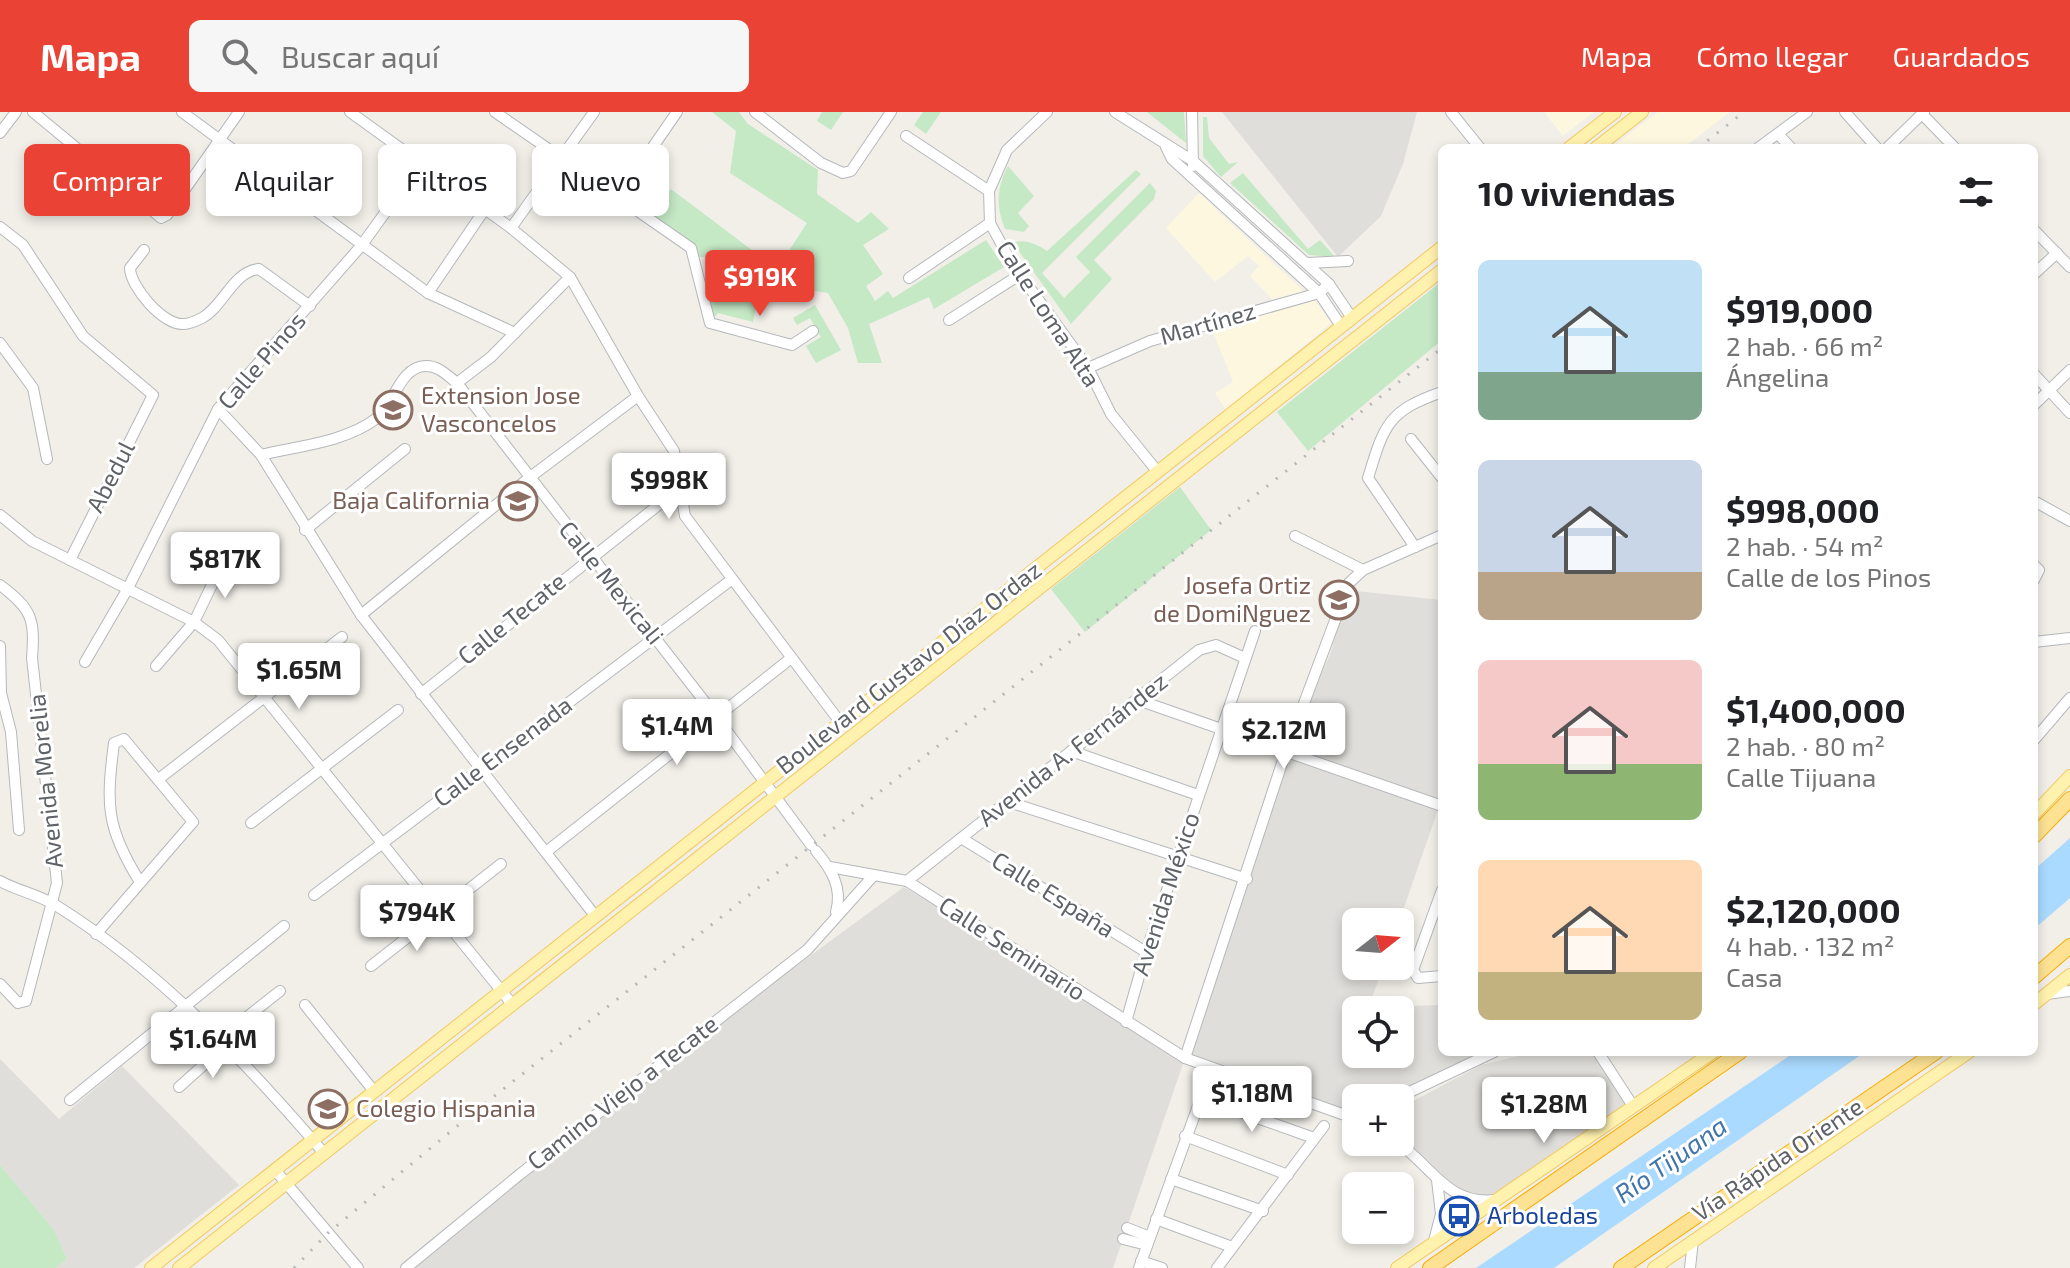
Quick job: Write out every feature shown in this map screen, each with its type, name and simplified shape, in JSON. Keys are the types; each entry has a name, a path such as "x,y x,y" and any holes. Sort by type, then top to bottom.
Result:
{"highway":[{"path":"2038,832 2070,799"},
{"path":"2038,974 2070,946"},
{"path":"1430,1268 1734,1056"},
{"name":"Vía Rápida Oriente","path":"1621,1268 1930,1056"},
{"path":"1909,1071 1939,1056"}],"main road":[{"path":"1574,144 1615,112"},
{"path":"1601,144 1642,112"},
{"name":"Boulevard Gustavo Díaz Ordaz","path":"151,1268 1438,250"},
{"name":"Boulevard Gustavo Díaz Ordaz","path":"179,1268 1438,273"},
{"path":"1047,560 1057,574"},
{"path":"2038,810 2070,776"},
{"path":"2038,1001 2070,975"},
{"path":"1397,1268 1707,1056"},
{"path":"1654,1268 1963,1056"}],"street":[{"path":"0,133 16,112"},
{"path":"33,112 161,218 167,215 239,112"},
{"path":"182,112 428,293 515,333"},
{"path":"350,112 395,144"},
{"path":"571,144 594,112"},
{"path":"655,144 677,112"},
{"path":"755,112 821,163 843,173 851,171 891,112"},
{"name":"Calle Loma Alta","path":"1047,112 1007,150 989,191 990,223 1021,274 1088,368 1111,414 1157,471"},
{"path":"1115,112 1166,147 1179,150 1193,161 1307,263 1329,284 1347,322"},
{"path":"1192,112 1194,178"},
{"path":"1764,144 1807,112"},
{"path":"1845,112 1873,144"},
{"path":"498,113 541,144"},
{"path":"1453,113 1477,144"},
{"path":"1891,144 1923,113 1951,144"},
{"path":"1778,134 1787,144"},
{"path":"906,136 989,191"},
{"path":"1166,147 1172,159 1347,322"},
{"path":"511,228 532,199"},
{"name":"Calle Pinos","path":"85,662 127,590 218,409 237,383 310,306 383,216"},
{"path":"428,293 480,216"},
{"path":"495,216 570,277 638,396 674,451 685,516 840,722"},
{"path":"647,216 691,248 710,323 792,345 813,331"},
{"path":"909,278 990,223"},
{"name":"Abedul","path":"0,227 23,245 83,336 153,395 70,560"},
{"path":"2038,234 2070,267"},
{"path":"144,250 130,268 133,283 174,322 184,324 205,317 250,270 259,269 310,306"},
{"path":"2038,270 2057,253"},
{"path":"1307,263 1348,261"},
{"path":"949,320 1021,274"},
{"path":"261,455 358,431 380,415 409,372 425,366 439,369 457,383 515,333 570,277"},
{"name":"Martínez","path":"1088,368 1175,333 1319,293 1329,284"},
{"path":"0,344 33,388 47,459"},
{"path":"2038,401 2070,370"},
{"path":"2038,378 2070,413"},
{"name":"Calle Mexicali","path":"457,383 776,795"},
{"path":"1415,547 1368,482 1384,428 1410,406 1438,394"},
{"path":"361,615 529,478 638,396"},
{"path":"218,409 261,455 305,530 361,615 596,917"},
{"path":"1411,439 1438,473"},
{"path":"305,530 405,449"},
{"name":"Calle Tecate","path":"421,694 589,557 681,487"},
{"path":"2038,503 2070,521"},
{"path":"0,515 32,541 194,622 218,640 442,913 512,1004"},
{"path":"1295,536 1363,570"},
{"path":"1185,1058 1247,879 1285,754 1349,583 1363,570 1438,537"},
{"path":"156,666 194,622 223,562"},
{"name":"Calle Ensenada","path":"314,895 731,580"},
{"name":"Avenida Morelia","path":"0,585 28,610 35,627 32,658 56,852 54,904 26,1001 18,1003 0,984"},
{"name":"Avenida México","path":"1126,1022 1146,952 1255,631"},
{"path":"160,778 264,694 342,637"},
{"path":"2038,642 2070,638"},
{"name":"Avenida A. Fernández","path":"907,881 1208,645 1216,645 1245,658"},
{"path":"0,646 1,693 11,732 19,830"},
{"path":"546,852 715,715 790,659"},
{"path":"2038,735 2070,698"},
{"path":"1138,700 1219,731 1438,805"},
{"path":"251,823 398,710"},
{"path":"96,934 193,822 160,778 124,739 114,743 109,781 112,832 117,847 140,882"},
{"path":"1071,751 1198,795"},
{"path":"776,795 830,867 838,891 835,914"},
{"path":"1006,801 1177,859 1247,879"},
{"name":"Calle España","path":"961,838 1146,952"},
{"path":"371,966 501,864"},
{"name":"Calle Seminario","path":"830,867 907,881 1185,1058 1342,1114"},
{"name":"Camino Viejo a Tecate","path":"406,1268 519,1175 807,950 835,914 874,875"},
{"path":"0,881 54,904 184,1004 323,1152"},
{"path":"1438,902 1414,975 1438,976"},
{"path":"70,1100 184,1004 284,926"},
{"path":"179,1087 280,991"},
{"path":"2047,994 2070,991"},
{"path":"305,1005 373,1090"},
{"path":"1414,1090 1486,1056"},
{"path":"1601,1056 1633,1106"},
{"path":"1162,1268 1140,1264 1206,1084"},
{"path":"1201,1098 1314,1138"},
{"path":"1217,1268 1263,1211 1324,1126"},
{"path":"1185,1136 1288,1175"},
{"path":"1414,1154 1437,1180 1466,1200 1494,1200"},
{"path":"275,1170 358,1268"},
{"path":"1171,1179 1263,1211"},
{"path":"1434,1241 1441,1214 1437,1180"},
{"path":"1156,1219 1232,1247"},
{"path":"1130,1235 1148,1241"},
{"path":"1690,1268 1693,1240"}],"shaded area":[{"path":"1222,112 1417,112 1403,164 1381,216 1338,257"},
{"path":"1544,112 1594,112 1563,136"},
{"path":"1658,112 1730,112 1688,144 1616,144"},
{"path":"1199,193 1304,292 1272,299 1250,276 1259,266 1248,256 1215,282 1166,228"},
{"path":"1315,301 1331,323 1226,410 1215,393 1233,382 1211,327"},
{"path":"1346,590 1438,600 1438,810 1404,908 1342,908 1342,980 1378,980 1373,996 1342,996 1342,1068 1414,1068 1414,1006 1438,1005 1438,1056 1486,1056 1414,1090 1414,1084 1342,1084 1342,1114 1185,1058 1113,1268 413,1268 654,1070 904,887 1186,1056 1285,754 1331,652"},
{"path":"1519,1056 1601,1056 1633,1106 1494,1200 1466,1200 1414,1154 1414,1101 1481,1065"},
{"path":"0,1059 59,1119 122,1066 239,1185 134,1268 56,1268 67,1259 54,1230 0,1165"}],"green space":[{"path":"712,112 739,112 748,124 818,170 817,194 858,223 871,212 889,229 863,245 883,274 866,286 875,301 888,291 893,298 986,240 1004,267 934,309 929,297 869,324 882,363 858,363 848,328 828,293 737,280 733,257 694,257 649,218 669,216 671,189 777,269 807,223 730,173 736,131"},
{"path":"822,112 843,112 831,130 817,121"},
{"path":"923,112 941,112 926,134 914,125"},
{"path":"1147,112 1184,112 1186,143"},
{"path":"1203,117 1207,117 1209,138 1229,164 1238,162 1221,177 1203,156"},
{"path":"1008,166 1034,196 1018,213 1029,226 1024,232 1005,229 1000,212 999,190"},
{"path":"1136,170 1141,174 1042,273 1064,298 1090,272 1076,257 1150,183 1156,191 1154,199 1094,260 1112,279 1071,324 1013,243 1026,242 1047,251"},
{"path":"1243,173 1308,249 1320,240 1335,257 1309,255 1230,183"},
{"path":"1438,284 1438,343 1308,451 1277,412"},
{"path":"705,289 757,300 753,322 718,313 713,319"},
{"path":"815,305 841,350 816,363 806,346 821,337 810,318 797,325 793,318"},
{"path":"1180,487 1211,530 1085,632 1051,589"},
{"path":"0,1165 54,1230 67,1259 56,1268 0,1268"}],"water":[{"path":"2070,838 2070,898 2038,926 2038,866"},
{"name":"Río Tijuana","path":"1789,1056 1859,1056 1554,1268 1476,1268"}],"railway":[{"path":"1703,144 1744,112"},
{"path":"294,1268 328,1233 473,1113 1438,351"}],"place":[{"name":"Extension Jose Vasconcelos","path":"393,410"},
{"name":"Baja California","path":"518,501"},
{"name":"Josefa Ortiz de DomiNguez","path":"1339,600"},
{"name":"Colegio Hispania","path":"328,1109"},
{"name":"Arboledas","path":"1459,1216"}]}
